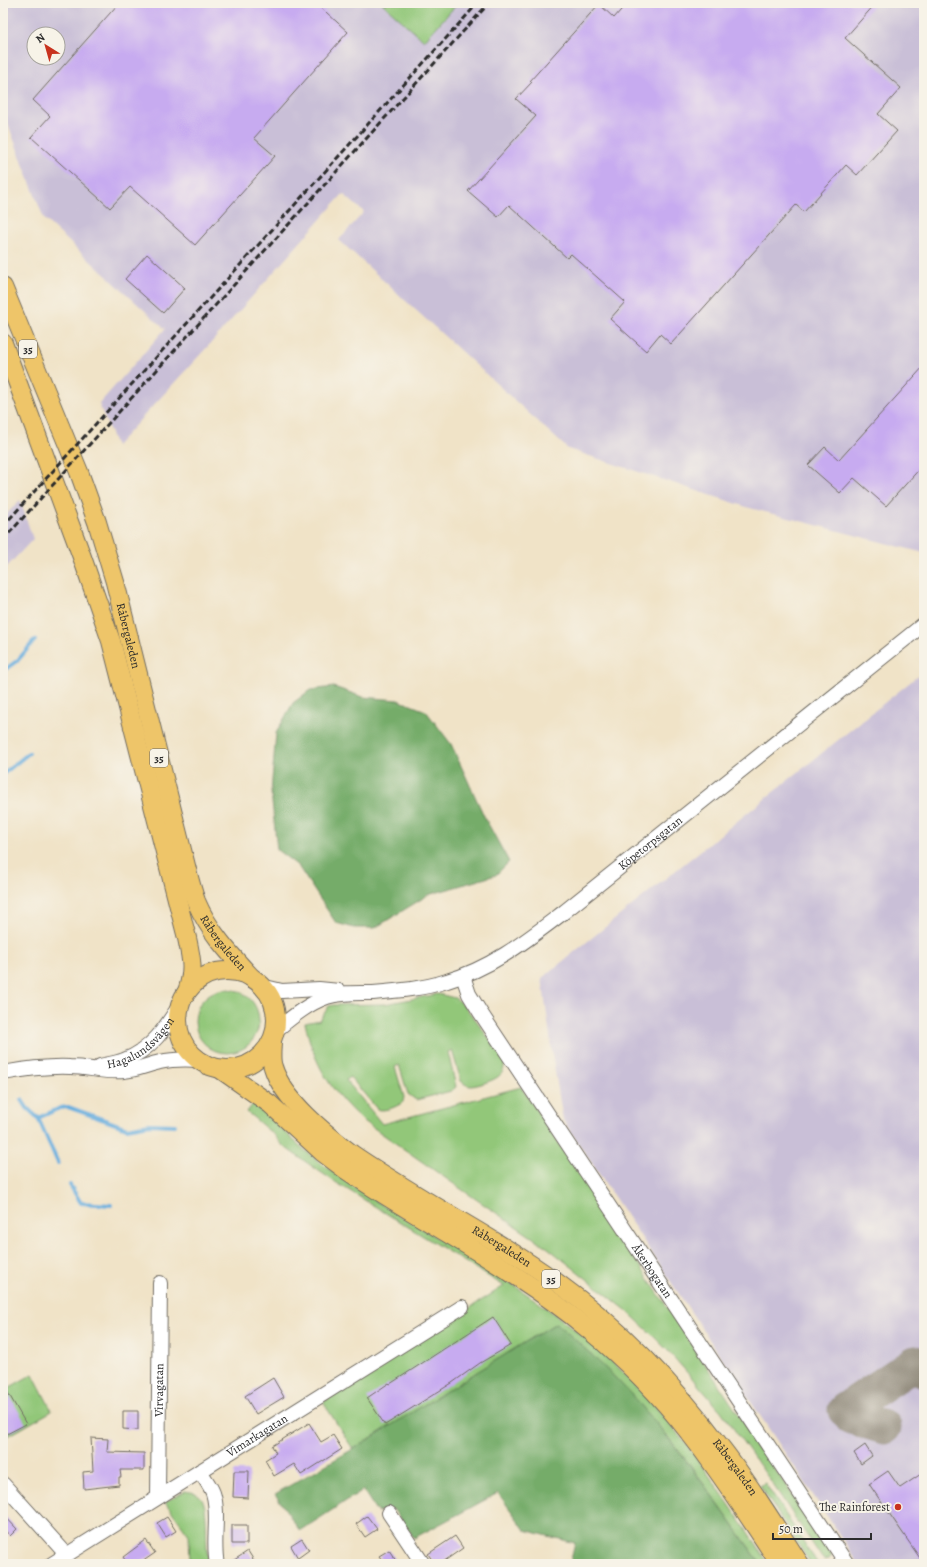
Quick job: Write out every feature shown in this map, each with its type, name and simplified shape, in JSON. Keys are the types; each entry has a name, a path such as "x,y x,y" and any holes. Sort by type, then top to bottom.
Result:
{"main road":[{"name":"Råbergaleden","path":"3,287 79,472 97,522 115,582 196,902 217,938 228,953 257,982"},
{"name":"Råbergaleden","path":"3,343 82,557 111,641 188,945 192,966 192,979 184,998"},
{"path":"184,998 192,986 203,978 217,972 232,972 257,982"},
{"name":"35","path":"184,998 178,1019 180,1035 188,1049 199,1060 209,1066 220,1069 236,1068 250,1063 263,1054 273,1036 276,1019 274,1007 269,995 257,982"},
{"name":"Råbergaleden","path":"273,1036 273,1067 282,1086 312,1121 334,1140 379,1172 493,1241 560,1285 633,1346 683,1399 724,1451 800,1564"},
{"name":"Råbergaleden","path":"220,1069 270,1104 300,1133 346,1170 515,1275 588,1329 647,1384 690,1434 780,1564"}],"street":[{"name":"Köpetorpsgatan","path":"273,1036 303,1009 314,1002 345,993 371,993 410,989 446,982 463,976 500,958 536,934 924,624"},
{"name":"Åkerbogatan","path":"463,976 466,987 476,1006 847,1564"},
{"name":"Köpetorpsgatan","path":"257,982 282,991 332,989 345,993"},
{"name":"Hagalundsvägen","path":"89,1068 123,1060 137,1054 151,1044 164,1030 184,998"},
{"name":"Hagalundsvägen","path":"3,1073 28,1068 69,1066 113,1072 136,1070 159,1062 179,1059 199,1060"},
{"name":"Virvagatan","path":"158,1498 160,1283"},
{"name":"Vimarkagatan","path":"52,1564 462,1307"},
{"path":"200,1471 209,1486 215,1501 215,1545 217,1564"},
{"path":"3,1484 66,1555"},
{"path":"389,1513 423,1564"}],"shaded area":[{"path":"3,3 382,3 424,40 458,3 924,3 924,553 750,508 568,449 339,240 364,212 343,194 210,344 116,446 99,404 165,329 44,219 3,111"},
{"path":"20,500 33,539 3,571 3,518"},
{"path":"924,671 924,1564 859,1564 563,1120 542,978"}],"green space":[{"path":"382,3 458,3 424,41"},
{"path":"334,687 363,697 398,700 426,711 451,744 485,818 509,862 496,875 428,895 375,928 354,928 336,923 298,866 277,850 271,792 276,733 293,703 310,690"},
{"path":"227,989 245,995 253,1003 259,1021 253,1039 245,1047 227,1053 209,1047 201,1039 195,1021 201,1003 209,995"},
{"path":"438,994 455,998 476,1020 505,1062 503,1072 499,1076 479,1085 466,1085 461,1081 452,1050 448,1052 456,1087 451,1091 416,1100 408,1094 399,1065 395,1067 404,1097 403,1102 397,1106 383,1110 377,1109 350,1077 346,1080 382,1124 521,1087 830,1552 831,1555 828,1559 825,1560 822,1558 770,1480 721,1411 669,1352 626,1310 548,1248 361,1119 340,1098 332,1087 318,1064 305,1023 320,1020 329,1006 385,1004"},
{"path":"253,1104 308,1153 339,1176 388,1209 475,1260 522,1291 573,1328 609,1359 633,1382 676,1431 733,1510 769,1564 761,1564 701,1481 654,1420 608,1371 556,1323 353,1449 323,1402 504,1286 332,1180 290,1151 247,1112"},
{"path":"556,1323 609,1372 639,1403 671,1442 760,1563 570,1564 575,1543 525,1530 498,1493 414,1538 393,1509 377,1512 363,1490 300,1531 275,1494 353,1449"},
{"path":"33,1374 52,1411 3,1439 3,1391"},
{"path":"765,1483 818,1564 811,1564 760,1486"},
{"path":"185,1491 197,1494 203,1501 206,1517 209,1564 190,1564 189,1535 165,1502"}],"building":[{"path":"119,3 316,3 348,32 254,138 275,156 195,245 130,187 110,208 31,137 50,116 33,100 63,66 66,66 66,63"},
{"path":"627,3 876,3 845,38 901,88 878,114 897,131 857,175 846,165 804,212 796,205 671,344 660,334 646,351 610,319 625,302 571,254 567,258 509,205 498,217 468,191 536,116 516,99 532,82 530,81 599,4 614,18"},
{"path":"147,254 185,288 163,313 125,279"},
{"path":"924,366 924,464 886,506 854,478 840,493 808,465 825,447 839,460"},
{"path":"493,1317 511,1345 480,1363 452,1383 385,1425 367,1398"},
{"path":"273,1378 284,1397 256,1414 245,1396"},
{"path":"3,1384 26,1424 3,1436"},
{"path":"123,1411 138,1411 138,1430 123,1429"},
{"path":"309,1423 321,1442 333,1435 342,1449 301,1475 294,1464 274,1476 265,1460 276,1453 272,1446"},
{"path":"91,1438 108,1439 107,1452 144,1453 144,1470 120,1470 121,1477 119,1477 119,1485 84,1489 83,1472 93,1471"},
{"path":"865,1445 872,1456 861,1464 854,1453"},
{"path":"234,1471 249,1471 248,1498 233,1497"},
{"path":"888,1471 900,1488 924,1472 924,1564 869,1484"},
{"path":"3,1514 17,1529 10,1536 3,1528"},
{"path":"367,1516 377,1529 365,1537 356,1524"},
{"path":"167,1517 176,1531 166,1537 157,1523"},
{"path":"232,1525 247,1525 247,1544 232,1544"},
{"path":"455,1536 463,1548 440,1564 435,1564 428,1554"},
{"path":"302,1539 309,1550 298,1558 291,1546"},
{"path":"146,1540 155,1553 139,1564 128,1564 123,1557"},
{"path":"389,1550 398,1564 385,1564 379,1556"},
{"path":"248,1551 256,1564 228,1564"}],"waterway":[{"path":"3,671 18,660 35,640"},
{"path":"3,774 29,753"},
{"path":"22,1100 27,1108 38,1118 58,1163"},
{"path":"38,1118 60,1108 68,1107 127,1128 150,1124 175,1125"},
{"path":"70,1185 81,1203 111,1205"}],"taxiway":[{"path":"845,1410 915,1363 924,1370"},
{"path":"848,1408 851,1417 884,1427"}],"railway":[{"path":"3,526 478,3"},
{"path":"3,540 489,3"}],"place":[{"name":"The Rainforest","path":"898,1507"}]}
